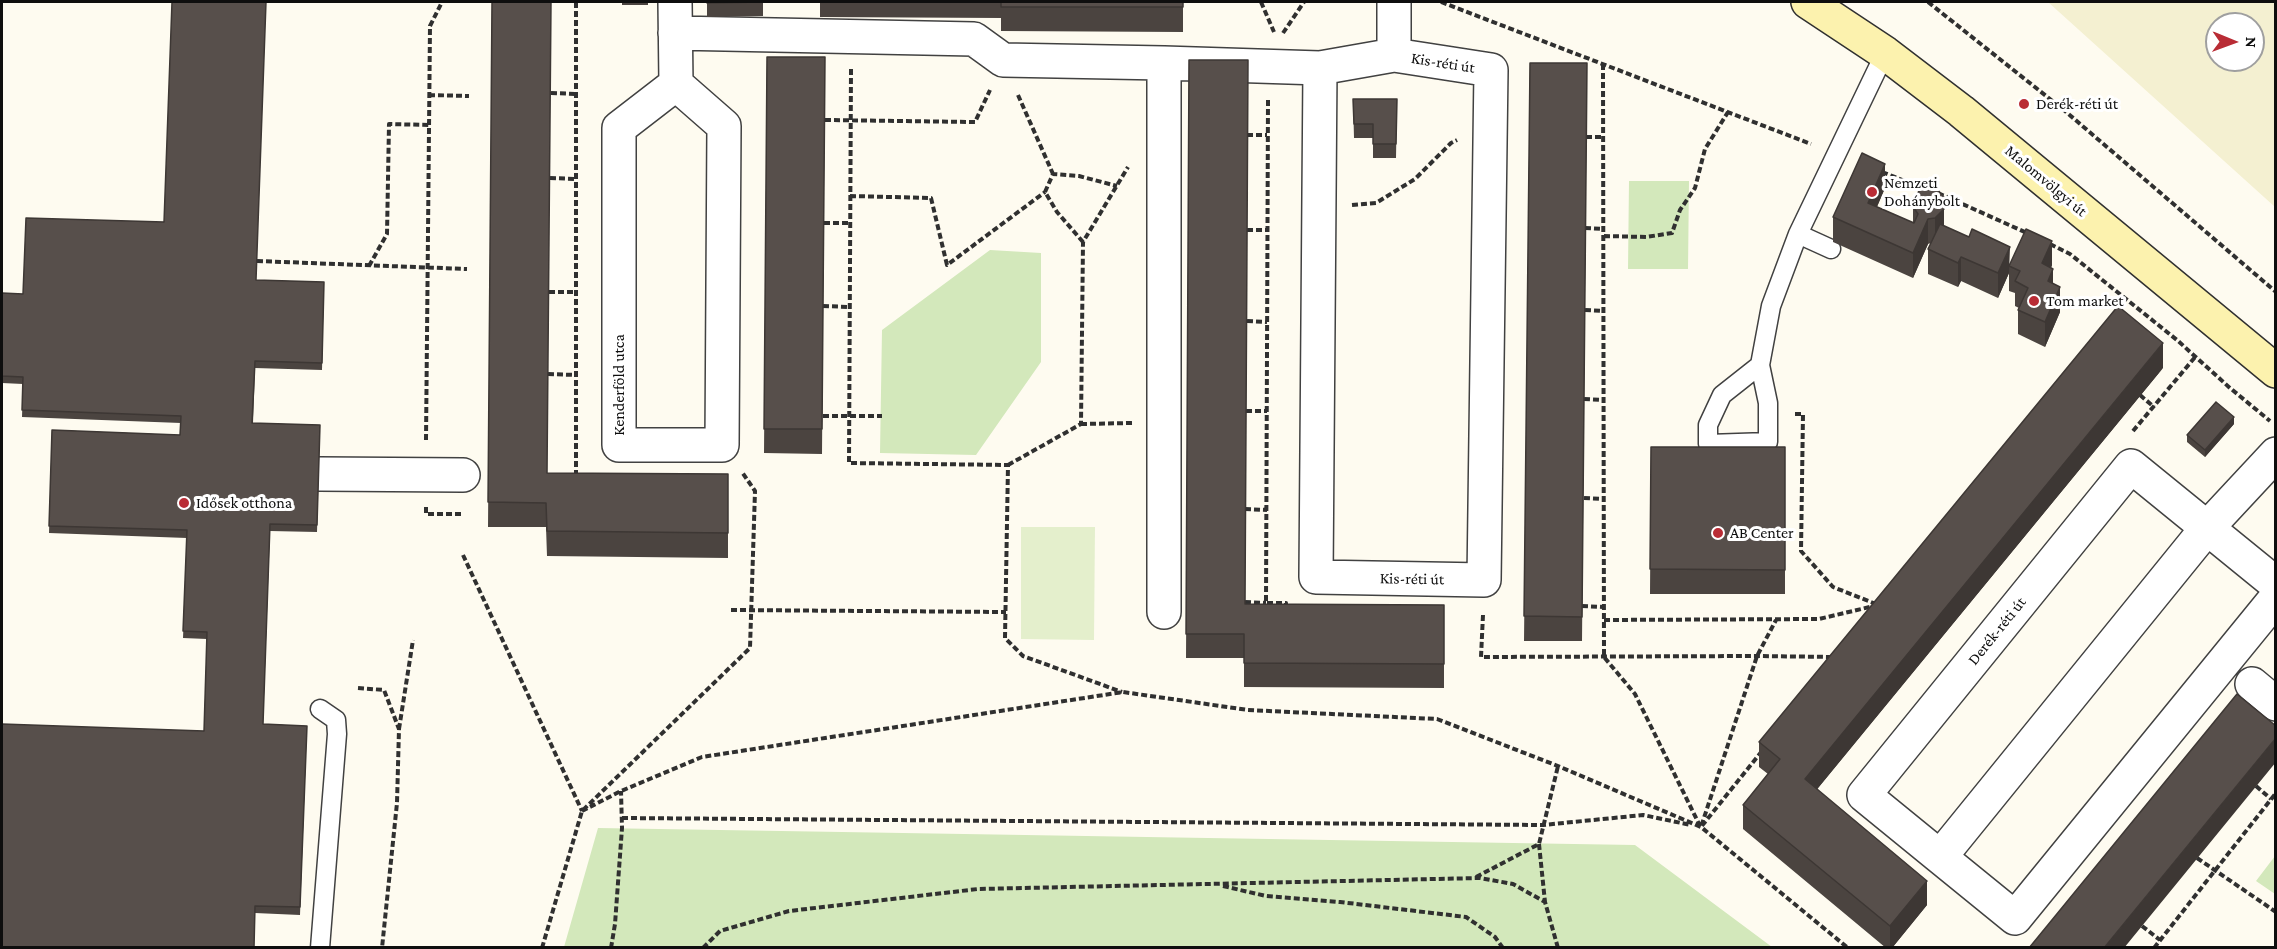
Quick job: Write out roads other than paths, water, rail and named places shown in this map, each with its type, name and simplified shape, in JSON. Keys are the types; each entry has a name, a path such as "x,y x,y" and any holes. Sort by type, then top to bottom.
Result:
{"main road":[{"name":"Malomvölgyi út","path":"1808,2 1885,53 1961,111 2276,371"}],"street":[{"name":"Kis-réti út","path":"1394,2 1394,55"},
{"path":"676,84 675,17 735,25 974,39 1003,60 1320,68"},
{"name":"Kis-réti út","path":"1394,55 1491,70 1484,580 1316,577 1320,68 1394,55"},
{"path":"1164,63 1164,612"},
{"name":"Kenderföld utca","path":"676,84 724,126 722,445 619,445 619,128 676,84"},
{"path":"1940,857 2207,528 2276,454"},
{"name":"Derék-réti út","path":"2276,584 2131,466 1864,795 2015,918 2276,598"},
{"path":"319,474 463,475"}],"lane":[{"path":"1760,365 1722,395 1708,425 1708,444 1768,442 1768,403 1760,365 1771,306 1798,234 1885,53"},
{"path":"1798,234 1831,249"},
{"path":"320,948 337,734 336,720 321,709"}],"place":[{"name":"Derék-réti út","path":"2024,104"},
{"name":"Nemzeti Dohánybolt","path":"1872,192"},
{"name":"Tom market","path":"2034,301"},
{"name":"Idősek otthona","path":"184,503"},
{"name":"AB Center","path":"1718,533"}]}
